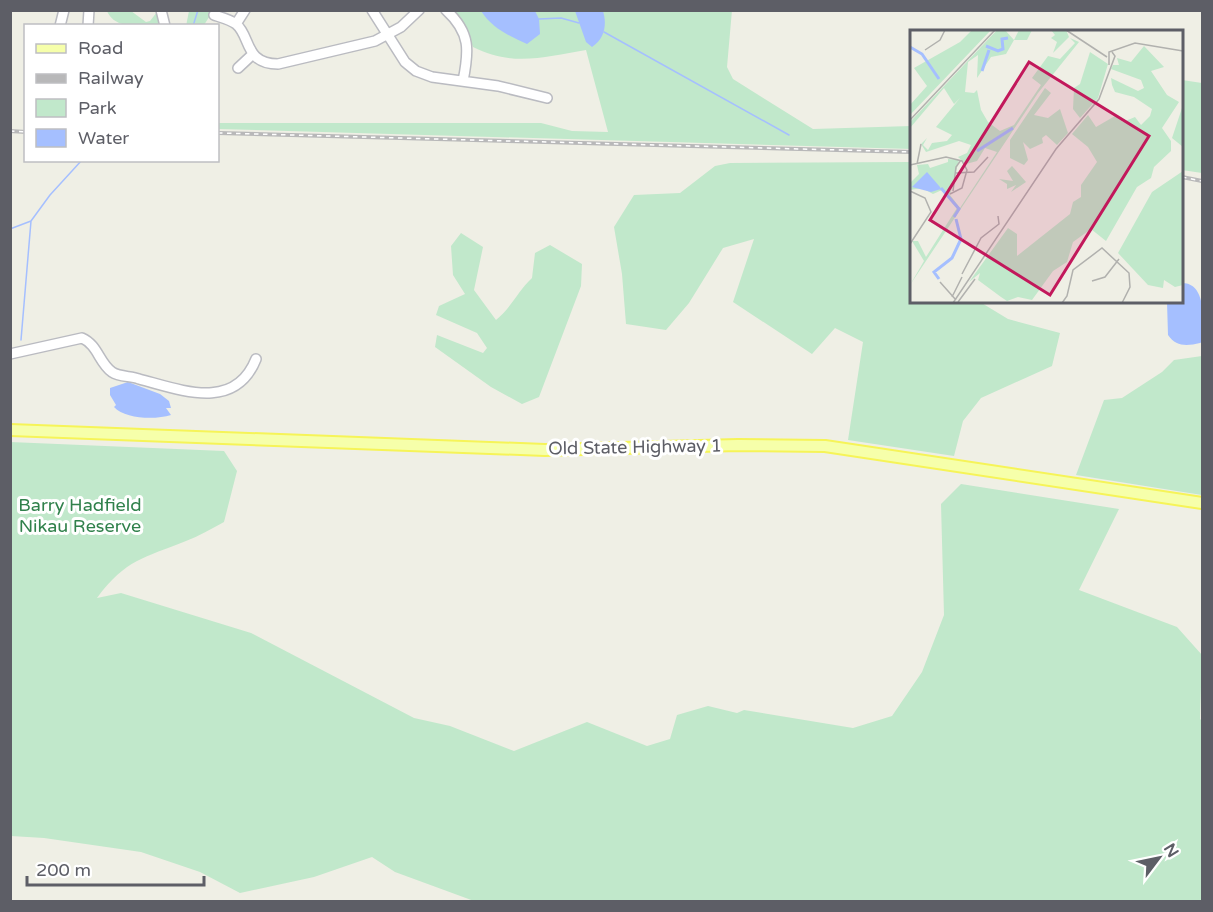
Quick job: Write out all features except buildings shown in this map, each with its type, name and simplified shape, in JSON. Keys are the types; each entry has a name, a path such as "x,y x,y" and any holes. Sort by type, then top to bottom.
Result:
{"main road":[{"name":"Old State Highway 1","path":"10,424 64,431"},
{"name":"Old State Highway 1","path":"10,430 545,450 738,445 825,446 1203,503"}],"street":[{"path":"236,24 245,10"},
{"path":"372,10 405,62 416,71 432,77 547,98"},
{"path":"214,15 236,24 253,54 267,63 288,64 375,41 388,35 419,10"},
{"path":"446,10 458,23 469,50 463,81"},
{"path":"238,68 253,54"},
{"path":"10,354 82,338 91,344 107,368 116,375 179,389 214,392 227,392 238,386 246,379 256,359"}],"green space":[{"path":"732,10 727,67 733,79 813,129 910,126 910,149 219,129 219,123 541,123 572,131 608,132 586,50 529,59 501,57 487,53 473,47 467,31 450,11"},
{"path":"107,11 131,11 146,22 150,21 157,12 161,24 123,24 111,18"},
{"path":"189,11 213,11 205,24 186,24"},
{"path":"1183,80 1202,83 1202,173 1183,170"},
{"path":"910,162 910,303 982,303 1008,319 1060,333 1052,366 981,398 963,421 954,456 848,440 863,342 835,328 812,354 733,302 754,239 723,248 689,303 666,330 626,324 622,274 614,227 634,195 680,193 715,166 730,163"},
{"path":"461,233 483,247 474,290 496,320 532,278 535,253 550,245 582,264 581,286 539,397 522,404 491,387 435,347 437,335 483,353 487,348 477,333 436,315 439,306 465,294 453,275 451,246"},
{"path":"1202,356 1202,495 1076,475 1104,400 1122,398 1162,372 1174,360"},
{"name":"Barry Hadfield Nikau Reserve","path":"10,442 224,451 237,471 224,522 196,537 137,561 117,575 97,598 121,593 251,633 414,718 450,726 514,751 587,722 647,746 670,739 677,715 708,706 737,713 744,710 853,728 892,716 922,672 944,615 941,504 961,484 1119,509 1079,590 1177,627 1202,655 1200,719 1202,721 1202,901 474,901 395,872 372,857 314,877 240,893 200,872 141,852 44,838 11,836"}],"water":[{"path":"481,11 535,11 539,19 540,34 527,44 507,35"},
{"path":"575,11 603,11 604,31 600,40 592,47 586,42"},
{"path":"1183,283 1190,285 1200,297 1202,306 1202,342 1182,345 1168,335 1167,303 1183,303"},
{"path":"128,382 160,394 169,401 171,408 166,408 171,415 157,418 141,417 119,411 114,407 116,405 110,395 110,388"}],"waterway":[{"path":"194,24 198,10"},
{"path":"539,19 561,18 579,23"},
{"path":"604,32 789,135"},
{"path":"10,229 31,221 50,195 80,162"},
{"path":"21,340 31,221"}],"railway":[{"path":"10,131 24,132"},
{"path":"219,133 910,152"},
{"path":"1183,177 1202,181"}]}
